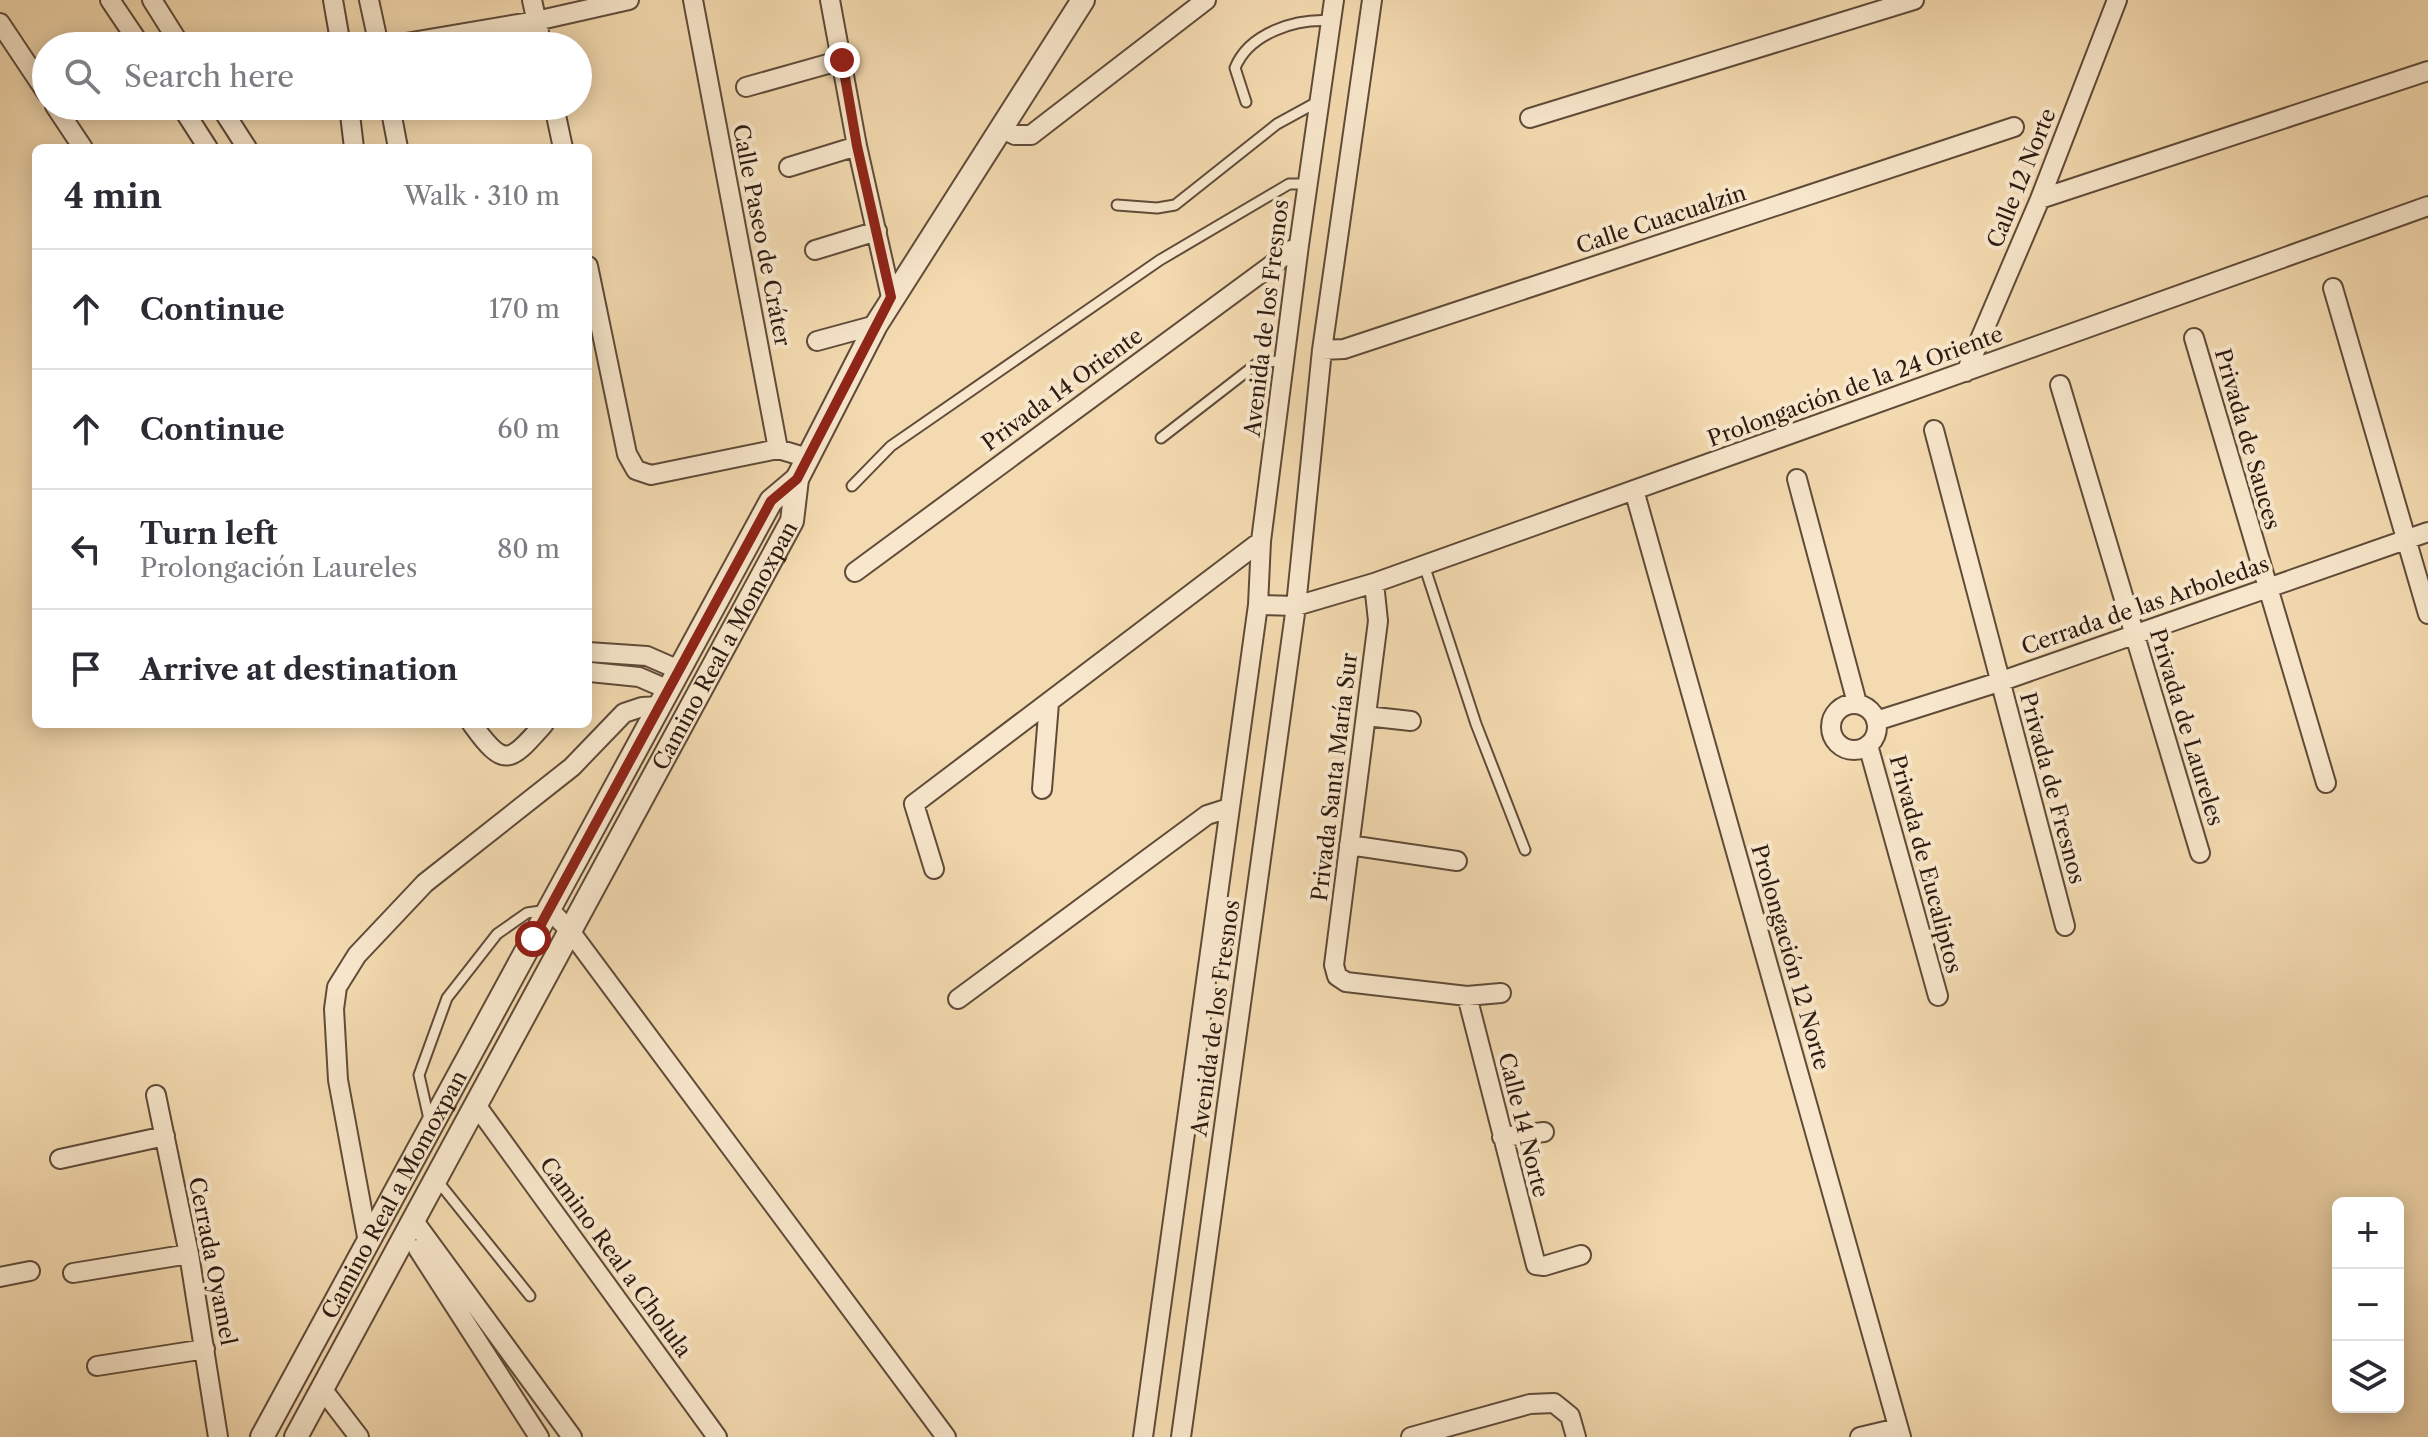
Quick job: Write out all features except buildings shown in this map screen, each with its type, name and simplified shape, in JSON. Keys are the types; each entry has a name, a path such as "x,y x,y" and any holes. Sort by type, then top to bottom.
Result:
{"street":[{"path":"110,0 132,32"},
{"path":"152,0 172,32"},
{"path":"333,0 339,32"},
{"path":"369,0 376,32"},
{"path":"532,0 539,32"},
{"path":"471,32 629,0"},
{"name":"Calle Paseo de Cráter","path":"693,0 778,449"},
{"path":"830,0 857,146 891,297"},
{"path":"797,479 891,297 1083,0"},
{"path":"1000,128 1015,135 1031,135 1206,0"},
{"name":"Avenida de los Fresnos","path":"1143,1437 1258,605 1261,541 1334,0"},
{"name":"Avenida de los Fresnos","path":"1181,1437 1296,606 1322,350 1372,0"},
{"path":"1530,118 1914,0"},
{"name":"Calle 12 Norte","path":"1966,372 2040,199 2117,0"},
{"path":"0,23 32,71"},
{"path":"746,87 842,60"},
{"path":"2040,199 2428,71"},
{"path":"64,120 80,144"},
{"path":"190,120 205,144"},
{"path":"229,120 244,144"},
{"path":"351,120 354,144"},
{"path":"393,120 397,144"},
{"path":"557,120 562,144"},
{"name":"Calle Cuacualzin","path":"1322,350 1344,349 2014,127"},
{"path":"789,167 857,146"},
{"name":"Prolongación de la 24 Oriente","path":"1296,606 1374,583 2428,206"},
{"path":"815,250 877,231"},
{"name":"Privada 14 Oriente","path":"855,572 1299,245"},
{"path":"592,285 627,454 636,470 651,475 778,449 808,458"},
{"path":"2333,288 2428,614"},
{"path":"817,341 876,325"},
{"name":"Privada de Sauces","path":"2194,338 2326,783"},
{"name":"Privada de Laureles","path":"2060,385 2200,853"},
{"name":"Privada de Fresnos","path":"1934,430 2065,926"},
{"name":"Camino Real a Momoxpan","path":"262,1437 771,501 797,479"},
{"name":"Camino Real a Momoxpan","path":"296,1437 792,521 797,479"},
{"path":"1797,479 1857,703"},
{"name":"Prolongación 12 Norte","path":"1634,490 1899,1432"},
{"name":"Cerrada de las Arboledas","path":"1876,721 2134,636 2428,532"},
{"path":"934,869 914,804 1261,541"},
{"name":"Privada Santa María Sur","path":"1374,583 1378,621 1334,965 1337,976 1346,982 1467,996"},
{"path":"1258,605 1296,606"},
{"path":"592,652 647,656 669,689"},
{"path":"592,672 639,677 669,689"},
{"path":"368,1242 338,1080 334,1009 337,987 357,955 425,883 572,767 624,713 642,707 669,689"},
{"path":"1042,789 1049,703"},
{"path":"1857,703 1872,712 1876,721 1877,730 1868,745 1856,750 1843,748 1834,739 1830,727 1834,714 1844,706 1857,703"},
{"path":"1366,716 1411,721"},
{"path":"475,728 490,748 499,755 509,757 520,751 540,728"},
{"name":"Privada de Eucaliptos","path":"1868,745 1938,996"},
{"path":"958,999 1207,815 1229,808"},
{"path":"1349,845 1457,861"},
{"path":"549,909 570,931 946,1437"},
{"path":"1467,996 1501,993"},
{"name":"Calle 14 Norte","path":"1467,996 1536,1265 1544,1266 1581,1255"},
{"name":"Cerrada Oyamel","path":"156,1095 189,1254 218,1437"},
{"name":"Camino Real a Cholula","path":"476,1105 717,1437"},
{"path":"1502,1137 1544,1132"},
{"path":"60,1159 165,1136"},
{"path":"410,1227 539,1437"},
{"path":"410,1227 572,1437"},
{"path":"73,1273 189,1254"},
{"path":"0,1277 30,1271"},
{"path":"321,1331 346,1347"},
{"path":"97,1366 205,1349"},
{"path":"323,1390 359,1437"},
{"path":"1411,1437 1530,1404 1554,1403 1570,1416 1576,1437"},
{"path":"1860,1437 1899,1432"}],"lane":[{"path":"1246,102 1235,68 1241,54 1257,38 1311,19 1332,21"},
{"path":"1117,205 1157,208 1175,205 1277,124 1321,99"},
{"path":"852,486 891,446 1160,260 1289,184 1308,184"},
{"path":"1161,438 1259,362 1285,361"},
{"path":"1424,565 1476,724 1525,850"},
{"path":"431,1126 419,1075 447,998 497,934 527,913 549,909"},
{"path":"436,1179 530,1296"}],"route":[{"path":"533,939 771,501 797,479 891,297 857,146 842,60"}]}
